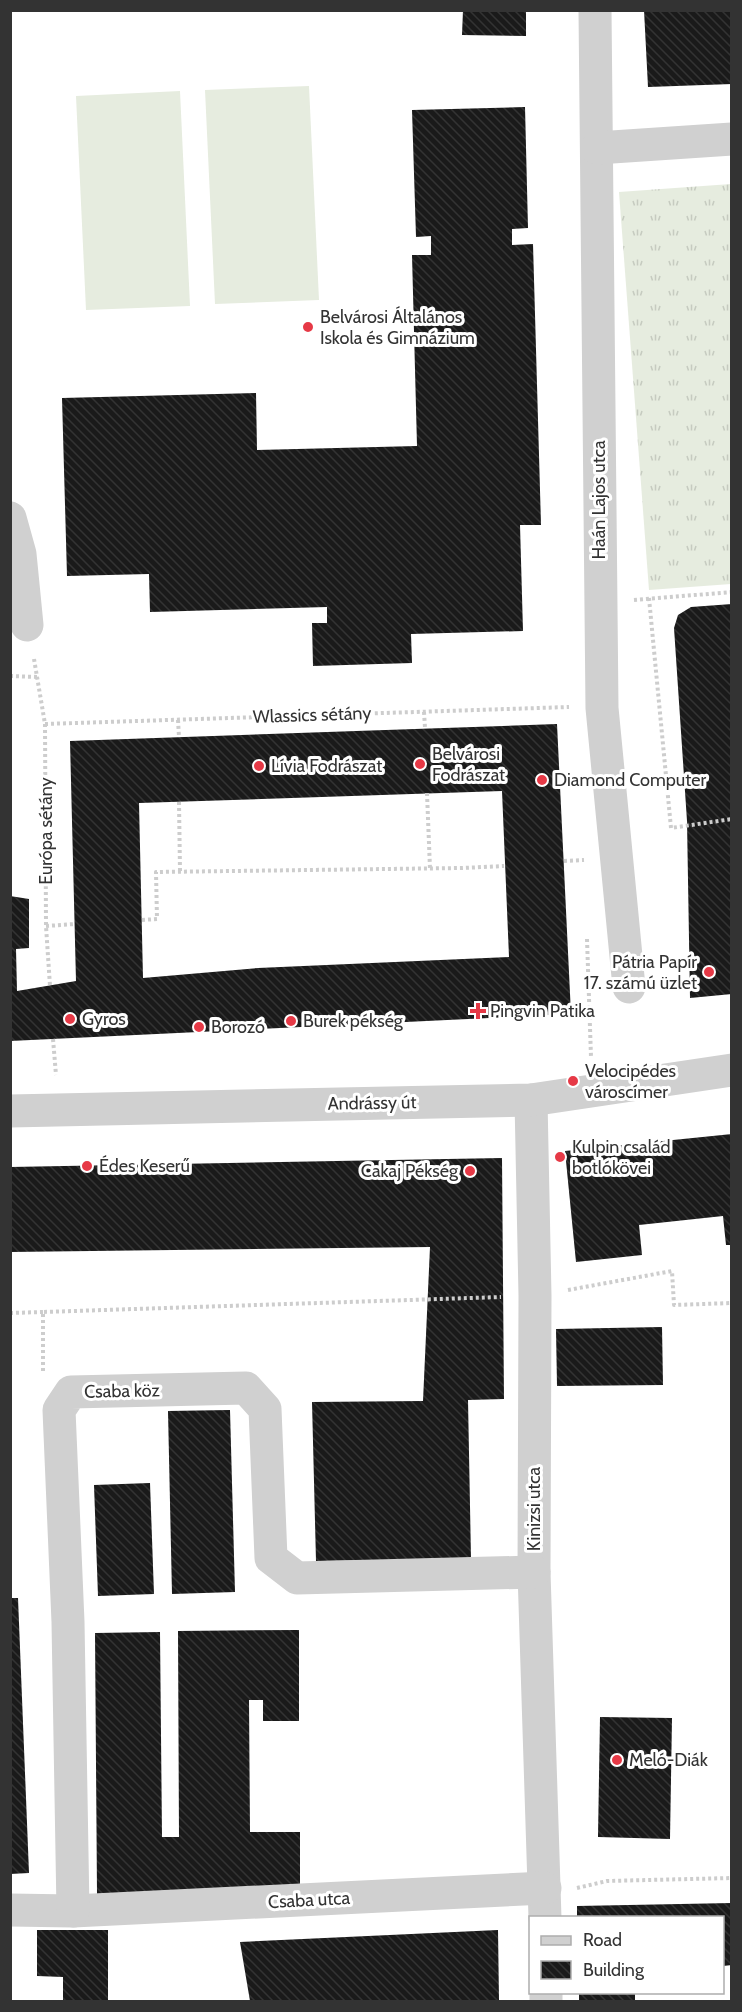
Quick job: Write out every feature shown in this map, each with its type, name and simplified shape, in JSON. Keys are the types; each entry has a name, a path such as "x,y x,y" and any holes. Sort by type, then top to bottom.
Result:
{"street":[{"name":"Haán Lajos utca","path":"594,10 602,708 629,987"},
{"path":"597,148 732,140"},
{"path":"10,518 20,554 27,626"},
{"name":"Andrássy út","path":"10,1111 531,1100 732,1070"},
{"name":"Kinizsi utca","path":"531,1100 535,1296 534,1572 545,1901"},
{"name":"Csaba köz","path":"73,1911 68,1622 59,1410 71,1392 246,1388 265,1409 271,1558 297,1578 534,1572"},
{"name":"Csaba utca","path":"10,1910 73,1911 545,1901"}],"path":[{"path":"732,592 649,598 671,828 732,819"},
{"name":"Európa sétány","path":"10,676 39,677 45,724 46,926 50,986"},
{"name":"Wlassics sétány","path":"45,724 579,706"},
{"path":"424,712 424,728"},
{"path":"178,720 179,736"},
{"path":"427,793 430,869"},
{"path":"179,802 180,871"},
{"path":"564,861 584,860"},
{"path":"142,920 157,919 156,872 504,866"},
{"path":"46,926 75,924"},
{"path":"10,1313 43,1312"},
{"path":"545,1901 607,1881 732,1878"}],"green space":[{"path":"309,86 319,300 215,304 205,90"},
{"path":"180,91 190,306 86,310 76,96"},
{"path":"731,184 731,584 649,590 619,192"}],"building":[{"path":"463,10 526,10 526,36 462,35"},
{"path":"644,10 732,10 732,84 648,87"},
{"path":"525,107 528,228 512,229 512,245 533,244 541,525 520,525 523,631 411,634 412,663 313,666 312,623 327,623 327,607 150,612 149,574 67,576 62,398 256,393 257,450 417,446 412,255 431,255 431,236 416,237 412,110"},
{"path":"732,604 732,994 690,998 687,821 674,628 678,615 691,607"},
{"path":"557,724 571,1014 10,1041 10,896 29,899 29,948 16,949 17,991 76,981 70,741","holes":["502,791 509,957 258,968 143,978 139,803"]},
{"path":"732,1134 732,1245 726,1245 723,1216 639,1225 642,1255 576,1262 565,1151"},
{"path":"502,1158 504,1399 468,1400 471,1559 316,1561 312,1402 423,1401 430,1247 10,1252 10,1167"},
{"path":"662,1327 663,1385 557,1386 556,1329"},
{"path":"230,1410 235,1592 172,1594 168,1411"},
{"path":"150,1483 154,1594 98,1596 94,1485"},
{"path":"10,1598 18,1598 29,1873 10,1874"},
{"path":"299,1630 299,1721 263,1721 263,1700 249,1700 250,1832 300,1832 300,1892 97,1894 95,1633 160,1632 162,1837 179,1837 178,1631"},
{"path":"600,1717 672,1718 670,1839 598,1837"},
{"path":"732,1903 732,1965 724,1966 724,1916 577,1916 577,1906"},
{"path":"37,1930 108,1930 108,2001 63,2001 63,1977 37,1976"},
{"path":"498,1930 499,2001 250,2001 240,1942"},
{"path":"579,1994 635,1994 635,2001 579,2001"}],"place":[{"name":"Belvárosi Általános Iskola és Gimnázium","path":"308,327"},
{"name":"Belvárosi Fodrászat","path":"420,764"},
{"name":"Lívia Fodrászat","path":"259,766"},
{"name":"Diamond Computer","path":"542,780"},
{"name":"Pátria Papír 17. számú üzlet","path":"709,972"},
{"name":"Pingvin Patika","path":"478,1011"},
{"name":"Gyros","path":"70,1019"},
{"name":"Burek pékség","path":"291,1021"},
{"name":"Borozó","path":"199,1027"},
{"name":"Velocipédes városcímer","path":"573,1081"},
{"name":"Kulpin család botlókövei","path":"560,1157"},
{"name":"Édes Keserű","path":"87,1166"},
{"name":"Cakaj Pékség","path":"470,1171"},
{"name":"Meló-Diák","path":"617,1760"}]}
